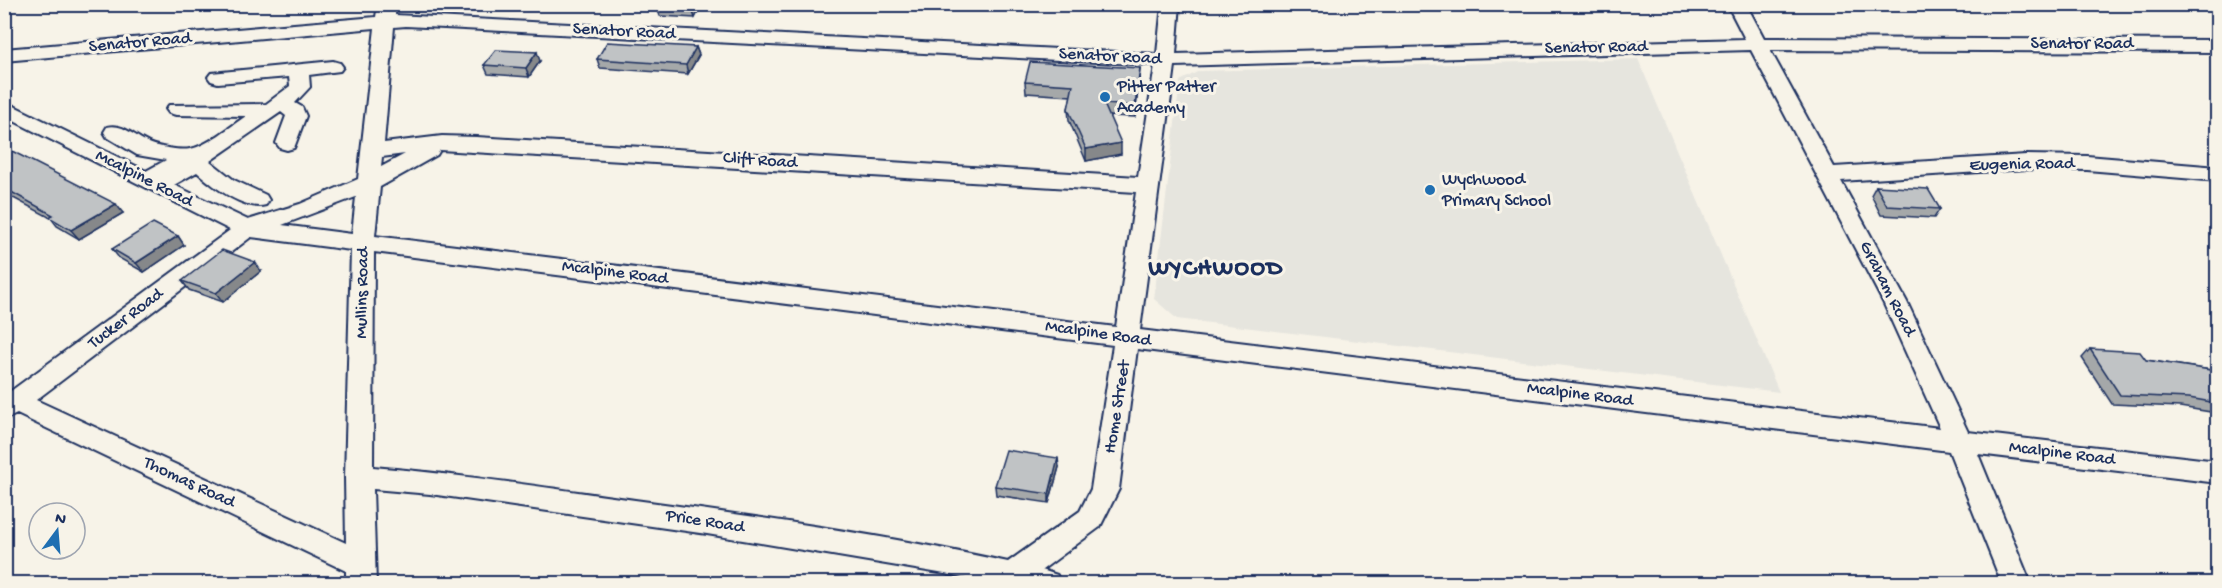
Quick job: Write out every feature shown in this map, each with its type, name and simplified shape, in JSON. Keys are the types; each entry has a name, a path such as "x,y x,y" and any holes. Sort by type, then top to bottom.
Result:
{"street":[{"name":"Home Street","path":"1006,580 1090,519 1099,504 1107,478 1166,60 1171,4"},
{"name":"Graham Road","path":"1736,4 1895,302 1959,442 2018,584"},
{"name":"Senator Road","path":"4,56 386,12 433,9 1166,60 1759,44 2217,46"},
{"name":"Mullins Road","path":"361,574 359,477 363,242 374,152 386,12"},
{"path":"218,77 333,66"},
{"path":"152,183 197,157 298,91 300,87 299,70"},
{"name":"Mcalpine Road","path":"4,107 247,229 939,313 1959,442 2217,472"},
{"path":"176,109 274,107 295,111 287,143"},
{"path":"114,132 145,150 197,157 226,185 258,200"},
{"name":"Clift Road","path":"374,152 442,143 477,144 1147,185"},
{"name":"Tucker Road","path":"10,406 247,229 308,209 371,182 442,143"},
{"name":"Eugenia Road","path":"1827,176 2026,162 2087,164 2217,174"},
{"name":"Thomas Road","path":"10,406 361,574"},
{"name":"Price Road","path":"359,477 430,483 707,522 945,561 1006,580 1047,584"}],"shaded area":[{"name":"Wychwood Primary School","path":"1638,59 1779,392 1177,319 1154,299 1180,81 1199,71"}],"building":[{"path":"659,4 695,4 692,9 657,8"},
{"path":"607,42 696,47 686,65 597,59"},
{"path":"496,50 537,52 526,68 484,65"},
{"path":"1030,62 1140,68 1135,106 1104,104 1121,143 1086,149 1068,109 1073,85 1025,82"},
{"path":"4,147 116,204 71,230 49,217 53,215 4,188"},
{"path":"1876,186 1928,189 1940,209 1887,206"},
{"path":"153,223 178,236 136,263 112,249"},
{"path":"222,250 255,262 216,293 182,281"},
{"path":"2090,349 2140,352 2146,360 2217,371 2217,403 2189,398 2120,395"},
{"path":"1006,450 1058,458 1049,494 995,486"}],"place":[{"name":"Pitter Patter Academy","path":"1105,97"},
{"name":"Wychwood Primary School","path":"1430,190"}],"district":[{"name":"WYCHWOOD","path":"1216,269"}]}
